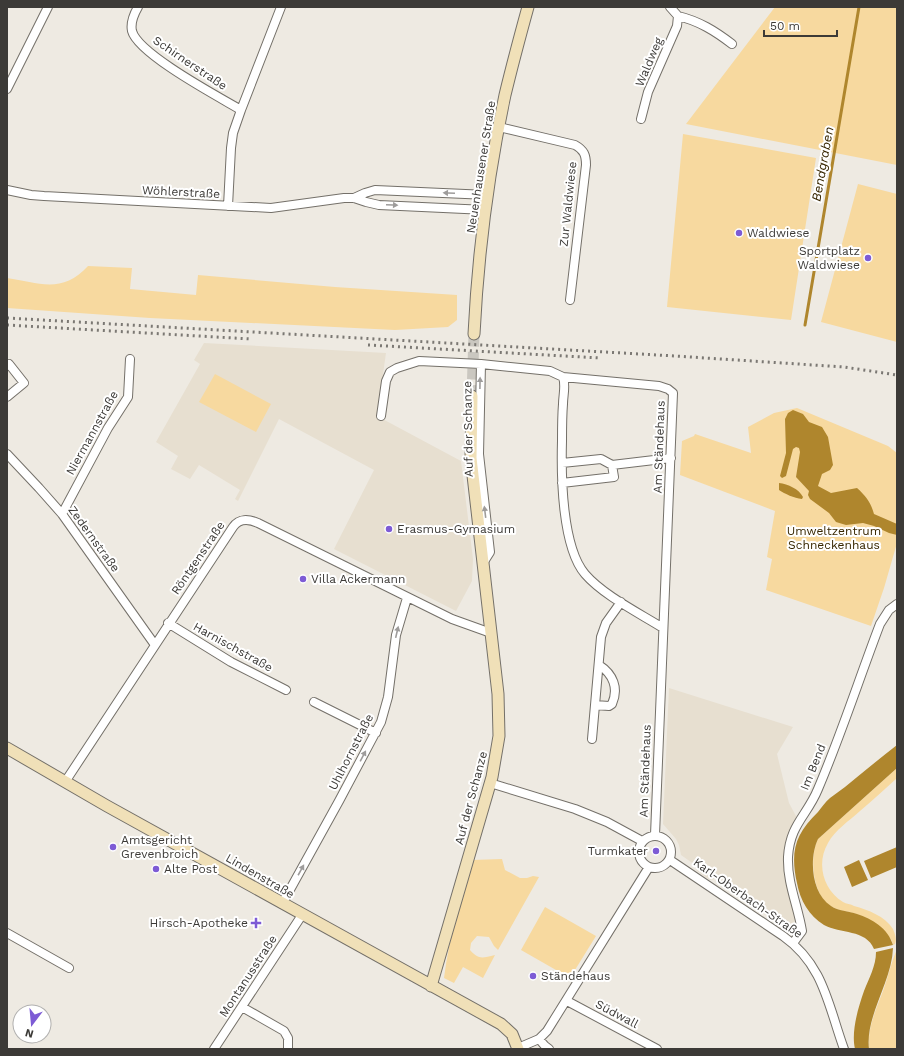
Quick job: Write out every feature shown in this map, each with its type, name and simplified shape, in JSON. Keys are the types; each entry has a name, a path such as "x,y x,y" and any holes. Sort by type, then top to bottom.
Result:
{"main road":[{"name":"Neuenhausener Straße","path":"474,334 478,277 486,210 499,127 511,71 528,7"},
{"name":"Auf der Schanze","path":"431,986 490,783 500,732 498,694 471,458 472,396"},
{"name":"Lindenstraße","path":"7,748 282,904 501,1024 512,1034 518,1049"}],"street":[{"path":"7,89 48,7"},
{"name":"Schirnerstraße","path":"138,7 133,17 132,26 134,36 139,42 168,65 241,110"},
{"path":"228,206 233,133 281,7"},
{"path":"670,7 678,16 701,23 712,29 732,44"},
{"name":"Waldweg","path":"641,119 648,92 677,27 678,16"},
{"name":"Zur Waldwiese","path":"499,127 575,145 581,148 586,156 570,300"},
{"name":"Wöhlerstraße","path":"7,190 44,196 228,206 281,208 333,199 354,198 373,204 486,210"},
{"name":"Wöhlerstraße","path":"354,198 375,190 488,195"},
{"name":"Niermannstraße","path":"62,514 108,428 128,397 130,359"},
{"name":"Am Ständehaus","path":"381,416 386,381 390,372 419,361 481,364 550,371 563,377 652,385 662,387 673,393 655,835"},
{"path":"7,366 9,364 24,383 7,397"},
{"name":"Auf der Schanze","path":"481,364 479,454 490,552 483,563"},
{"path":"563,377 562,484 572,550 578,564 595,584 663,628"},
{"name":"Zedernstraße","path":"7,454 62,514 155,645"},
{"path":"562,464 601,459 612,465 671,458"},
{"path":"562,484 614,477 612,465"},
{"name":"Röntgenstraße","path":"66,782 168,623 233,527 238,522 244,520 258,523 407,598 458,622 491,633"},
{"name":"Uhlhornstraße","path":"282,904 376,733 382,719 386,703 395,640 407,598"},
{"path":"592,739 603,629 621,602"},
{"name":"Im Bend","path":"793,943 802,931 789,875 788,856 792,835 798,822 819,788 880,624 887,612 897,604"},
{"name":"Harnischstraße","path":"168,623 225,659 286,690"},
{"path":"595,705 609,706 612,704 614,684 609,673 599,665"},
{"path":"314,702 376,733"},
{"path":"490,783 575,809 607,822 642,841"},
{"path":"655,835 666,839 670,843 672,854 670,860 666,864 657,868 649,867 642,862 639,852 642,841 655,835"},
{"name":"Karl-Oberbach-Straße","path":"670,860 793,943 809,960 818,976 844,1049"},
{"path":"518,1049 538,1039 547,1031 649,867"},
{"name":"Montanusstraße","path":"214,1049 302,915"},
{"path":"7,933 69,968"},
{"name":"Südwall","path":"567,1001 657,1049"},
{"path":"242,1007 284,1031 288,1038 288,1049"},
{"path":"538,1039 549,1049"}],"shaded area":[{"name":"Erasmus-Gymasium","path":"204,343 386,353 377,416 461,461 473,559 472,581 456,611 334,549 374,470 279,419 238,501 235,499 240,490 199,465 190,479 171,469 178,456 156,442 200,364 194,360"},
{"path":"793,410 803,414 809,422 822,427 828,437 833,465 830,470 822,474 818,486 831,493 857,488 868,500 874,514 897,524 897,535 863,523 846,525 836,522 829,513 810,499 808,495 809,491 796,477 800,452 799,448 796,447 793,449 786,476 782,478 780,476 786,453 785,419 788,413"},
{"path":"779,483 786,484 796,489 803,497 802,499 790,496 779,490"},
{"path":"669,688 793,727 777,754 789,803 797,818 785,862 786,881 796,920 788,930 758,910 755,905 718,878 710,880 696,870 698,867 681,855 676,839 663,824"},
{"path":"897,745 897,768 818,839 813,856 816,884 819,893 824,900 834,908 863,916 874,922 883,929 891,939 893,945 874,949 865,938 859,935 830,928 824,925 814,917 806,907 798,889 795,872 794,862 796,844 804,828 827,801"},
{"path":"897,847 897,867 871,878 864,861"},
{"path":"859,860 868,880 852,887 844,867"},
{"path":"893,948 892,961 871,1024 869,1049 855,1049 854,1035 857,1012 874,967 876,952"}],"green space":[{"path":"775,7 897,7 897,165 686,124"},
{"name":"Waldwiese","path":"683,134 816,158 791,320 667,307"},
{"name":"Sportplatz Waldwiese","path":"858,184 897,194 897,342 821,322"},
{"path":"88,266 132,268 130,289 196,295 198,275 335,287 457,295 457,320 448,327 395,330 150,318 7,308 7,278 40,284 60,283 79,275"},
{"path":"215,374 271,404 256,432 199,402"},
{"name":"Umweltzentrum Schneckenhaus","path":"797,408 888,446 897,453 897,543 871,626 766,590 772,559 767,557 775,511 680,475 682,441 694,436 695,434 751,453 748,427 774,413"},
{"path":"897,768 897,778 834,834 824,851 822,859 824,876 831,891 844,903 865,909 886,920 890,924 896,936 896,942 893,945 891,939 864,918 832,907 825,902 816,885 813,866 815,847 818,839"},
{"path":"502,859 505,870 520,878 533,876 539,877 498,950 489,937 477,936 471,943 470,950 478,957 495,955 483,978 463,967 454,983 444,978 446,963 456,918 472,860"},
{"path":"545,907 596,936 570,978 521,950"},
{"path":"897,949 897,1049 869,1049 869,1034 873,1019"}],"waterway":[{"name":"Bendgraben","path":"805,325 859,7"}],"tunnel":[{"path":"472,396 474,334"}],"railway":[{"path":"7,318 675,356 844,367 897,375"},
{"path":"7,325 251,339"},
{"path":"368,345 600,358"}],"place":[{"name":"Waldwiese","path":"739,233"},
{"name":"Sportplatz Waldwiese","path":"868,258"},
{"name":"Erasmus-Gymasium","path":"389,529"},
{"name":"Villa Ackermann","path":"303,579"},
{"name":"Amtsgericht Grevenbroich","path":"113,847"},
{"name":"Turmkater","path":"656,851"},
{"name":"Alte Post","path":"156,869"},
{"name":"Hirsch-Apotheke","path":"256,923"},
{"name":"Ständehaus","path":"533,976"}]}
